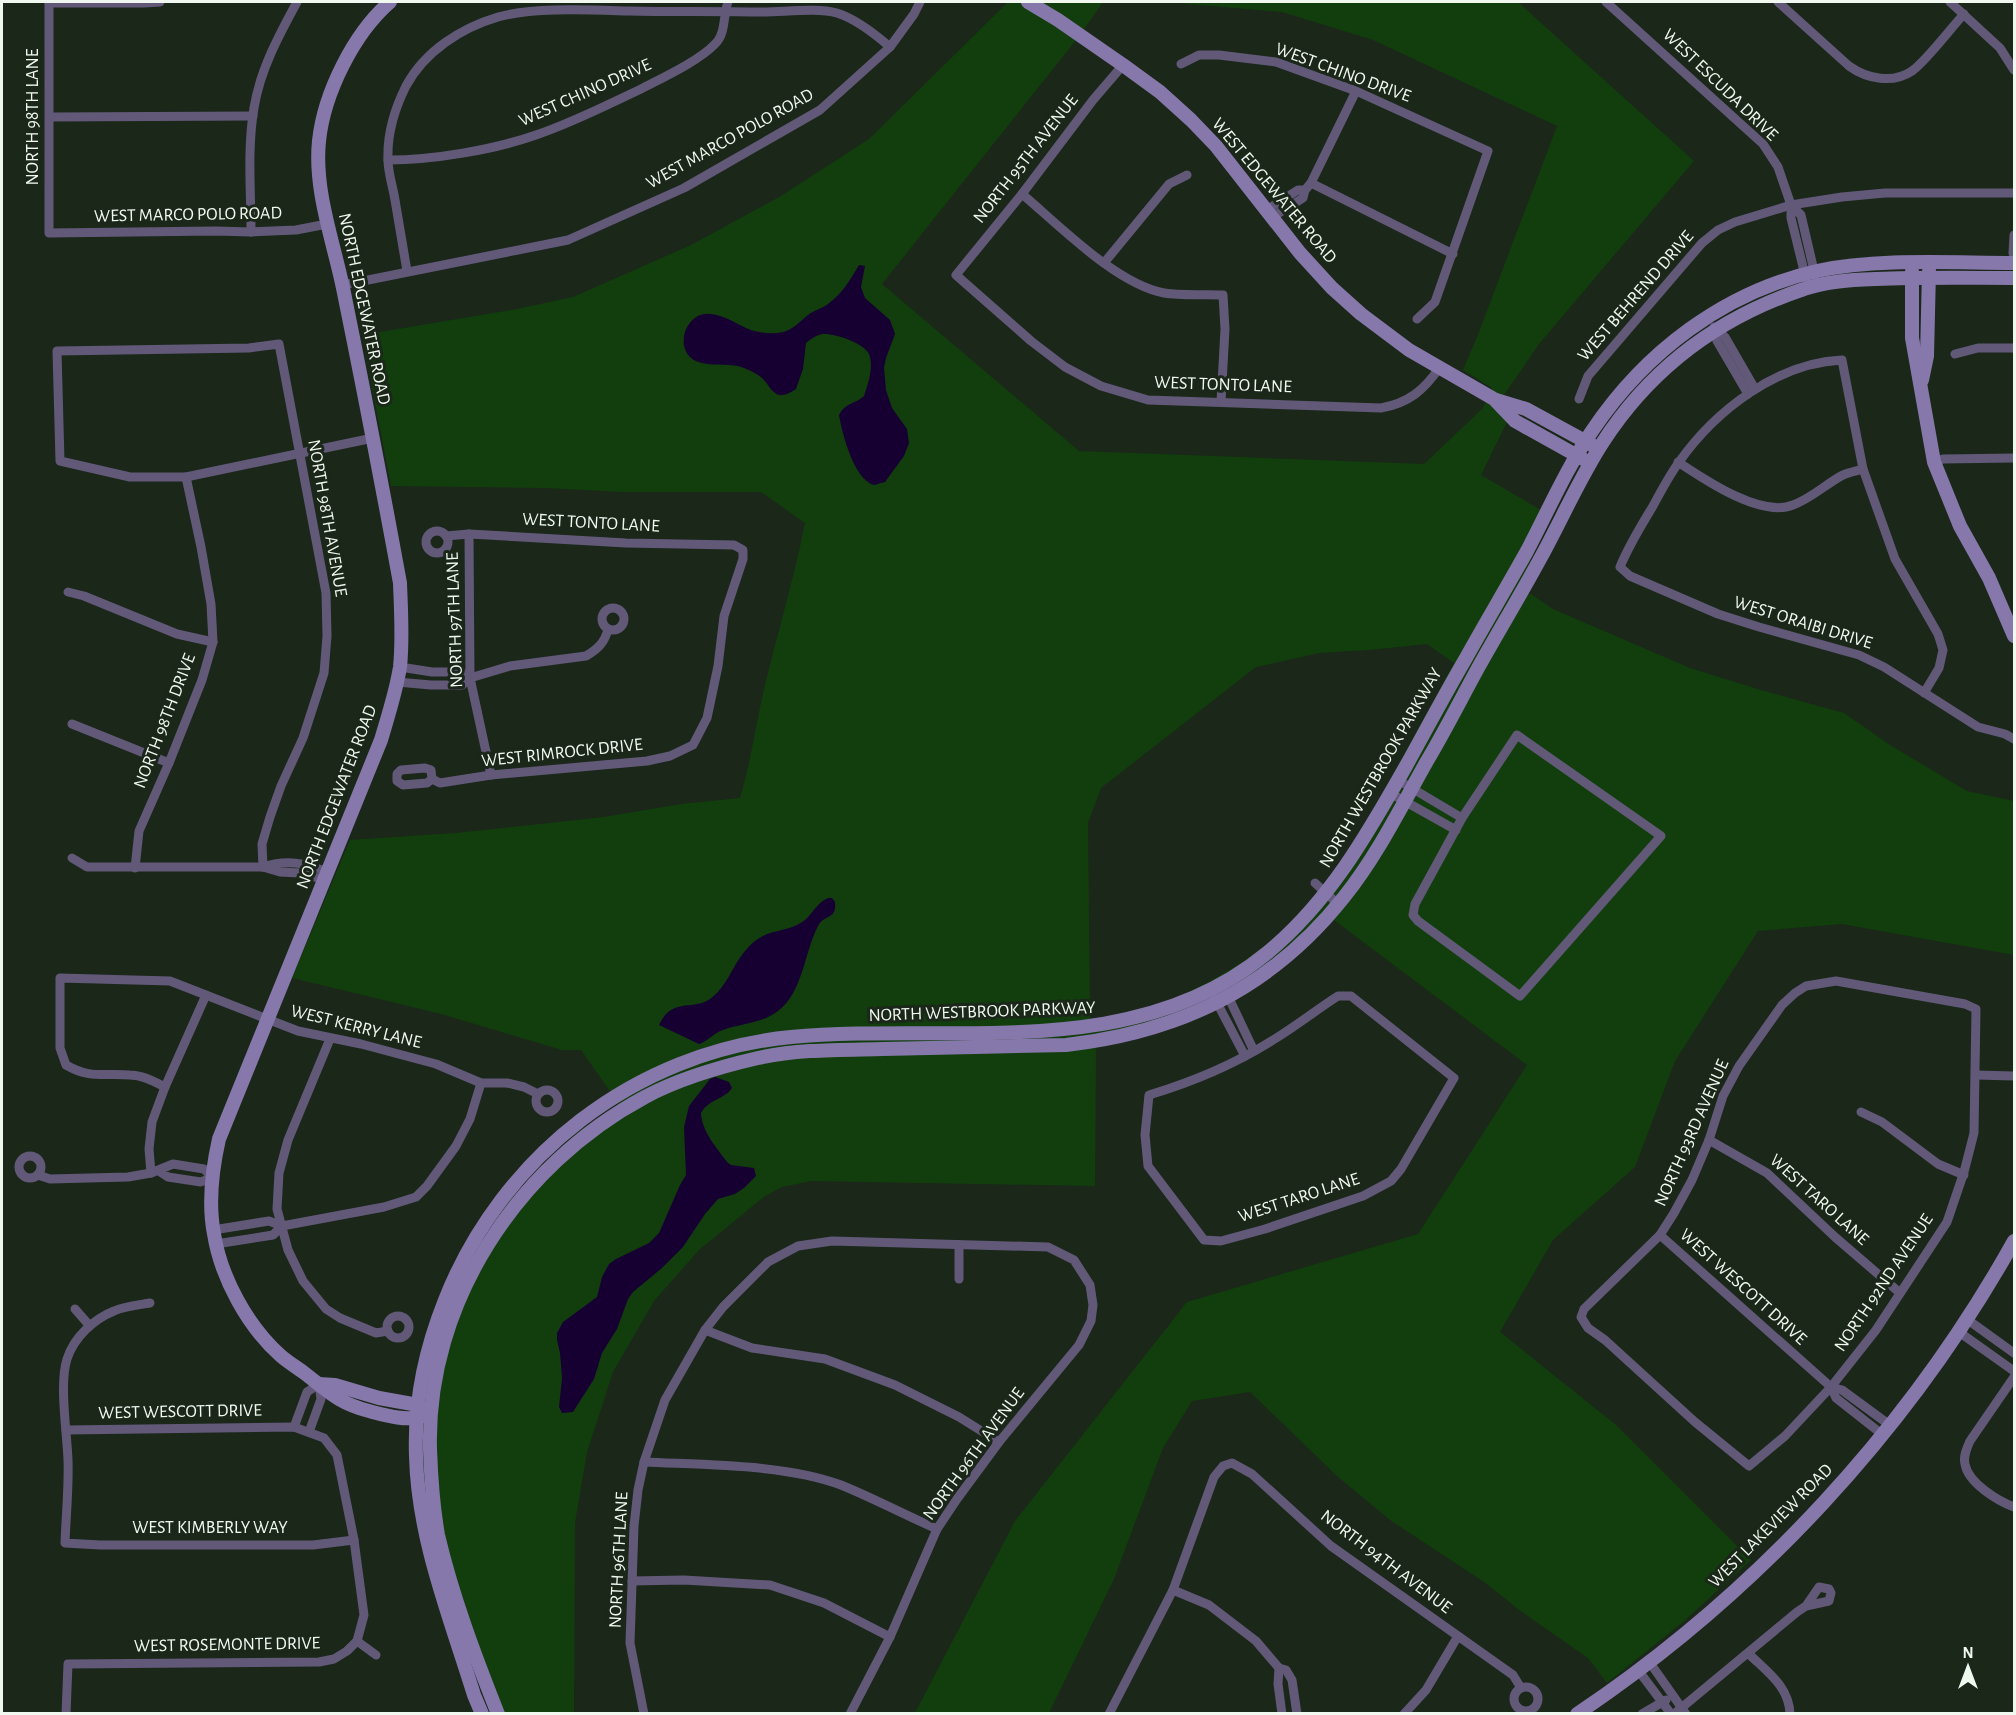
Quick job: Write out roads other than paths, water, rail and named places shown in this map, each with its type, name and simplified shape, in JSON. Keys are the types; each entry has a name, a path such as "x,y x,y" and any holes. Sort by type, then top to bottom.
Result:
{"street":[{"path":"49,2 160,2"},
{"name":"NORTH 98TH LANE","path":"49,2 49,233"},
{"path":"251,232 250,154 253,116 264,73 279,36 297,2"},
{"name":"WEST MARCO POLO ROAD","path":"343,285 568,240 684,189 820,110 890,47 920,2"},
{"name":"WEST EDGEWATER ROAD","path":"1028,2 1124,65 1160,92 1197,126 1216,146 1268,215 1332,288 1361,314 1409,350 1494,399 1526,409 1599,449"},
{"name":"WEST ESCUDA DRIVE","path":"1606,2 1762,144 1778,166 1791,205 1801,215 1811,280"},
{"path":"1778,2 1849,66 1859,73 1877,79 1896,77 1912,71 1964,14"},
{"path":"1950,2 2000,48 2014,70"},
{"name":"NORTH EDGEWATER ROAD","path":"382,4 344,63 324,115 319,140 319,158 327,224 343,285 400,583 402,633 400,667 381,740 219,1139 212,1177 215,1237 223,1266 239,1303 259,1332 281,1356 319,1384 335,1385 417,1412"},
{"path":"407,272 388,160 390,132 397,106 407,84 433,51 453,37 499,17 524,13 725,4 837,13 874,33 890,47"},
{"name":"WEST CHINO DRIVE","path":"388,160 406,160 491,148 537,135 601,108 657,81 717,43 723,28 725,4"},
{"name":"WEST CHINO DRIVE","path":"1181,63 1199,55 1219,55 1276,62 1356,91 1488,151 1453,254"},
{"name":"NORTH 95TH AVENUE","path":"956,275 1022,194 1093,100 1124,65"},
{"path":"1268,215 1304,188 1356,91"},
{"path":"50,117 253,116"},
{"path":"1104,263 1169,184 1187,175"},
{"path":"1304,188 1453,254 1435,302 1417,319"},
{"name":"WEST BEHREND DRIVE","path":"1579,399 1588,376 1702,243 1718,230 1791,205 1842,197 1885,194 2014,193"},
{"path":"1022,194 1104,263 1142,287 1165,293 1223,295 1225,329 1221,402"},
{"name":"WEST MARCO POLO ROAD","path":"49,233 251,232 296,230 327,224"},
{"path":"2014,235 2014,256"},
{"name":"NORTH WESTBROOK PARKWAY","path":"482,1713 424,1533 417,1475 417,1412 426,1355 457,1270 488,1217 510,1186 539,1155 592,1112 638,1084 702,1057 758,1042 790,1037 1056,1031 1104,1025 1219,993 1295,928 1326,894 1359,847 1525,554 1585,441 1606,412 1654,358 1678,336 1709,315 1768,286 1811,280 1912,278 1929,271 2014,263"},
{"name":"NORTH WESTBROOK PARKWAY","path":"498,1713 473,1647 438,1534 431,1478 430,1413 441,1354 451,1320 472,1271 488,1243 522,1196 575,1143 601,1124 646,1097 675,1083 715,1069 761,1057 791,1052 1066,1045 1106,1041 1166,1024 1219,993 1275,966 1306,939 1338,904 1372,855 1539,561 1599,449 1618,422 1687,348 1716,329 1811,280 1860,264 1912,264 1929,271 2014,278"},
{"path":"1912,264 1914,357 1921,382 1934,462 1960,525 1989,578 2014,636"},
{"path":"1921,382 1927,356 1929,271"},
{"name":"WEST TONTO LANE","path":"956,275 1031,341 1065,367 1101,387 1148,400 1381,408 1396,406 1420,393 1440,367"},
{"path":"1709,315 1716,329 1717,341 1751,391"},
{"name":"NORTH 98TH AVENUE","path":"186,477 130,477 60,461 57,351 249,348 279,344 326,593 327,636 324,673 303,738 281,786 262,844 263,867"},
{"path":"1954,354 1978,348 2014,348"},
{"path":"1863,469 1844,474 1794,505 1777,509 1760,507 1706,481 1678,462 1706,429 1751,391 1822,361 1842,360 1863,469 1895,560 1938,634 1943,651 1939,668 1924,693"},
{"name":"WEST EDGEWATER ROAD","path":"1494,399 1515,421 1591,463"},
{"path":"186,477 373,438"},
{"path":"1934,462 1943,459 2014,459"},
{"name":"WEST ORAIBI DRIVE","path":"1678,462 1628,547 1620,567 1630,576 1718,614 1859,655 1884,667 1978,727 2005,734 2014,739"},
{"name":"NORTH 98TH DRIVE","path":"135,868 139,831 202,680 213,642 211,604 186,477"},
{"name":"WEST TONTO LANE","path":"446,536 469,534 626,543 734,545 743,550 743,558 724,616 718,666 707,718 693,745"},
{"name":"NORTH 97TH LANE","path":"469,534 470,678 491,775"},
{"path":"68,592 84,596 177,634 213,642"},
{"path":"397,682 462,685 470,678 510,666 586,656 606,639 608,628"},
{"path":"400,667 432,672 461,672 470,678"},
{"path":"72,724 169,763"},
{"path":"2005,734 2014,728"},
{"path":"1517,735 1661,836 1520,996 1413,915 1415,904 1462,818 1517,735"},
{"name":"WEST RIMROCK DRIVE","path":"432,779 440,783 491,775 647,761 670,756 693,745"},
{"path":"1398,780 1462,818"},
{"path":"1390,793 1456,830"},
{"path":"72,858 87,867 263,867 280,872 326,876"},
{"path":"1315,883 1338,904"},
{"name":"WEST KERRY LANE","path":"165,1086 131,1074 88,1075 66,1065 60,1048 60,978 170,981 298,1031 361,1044 436,1064 481,1083 507,1083 524,1087 538,1094"},
{"name":"NORTH 93RD AVENUE","path":"1749,1466 1695,1422 1605,1340 1588,1328 1581,1317 1584,1309 1660,1235 1692,1180 1709,1140 1723,1096 1739,1066 1782,1005 1795,993 1806,986 1836,981 1965,1004 1976,1009"},
{"path":"1219,993 1254,1051 1245,1056 1219,993"},
{"path":"155,1172 149,1149 152,1122 165,1086 206,994"},
{"name":"WEST TARO LANE","path":"1245,1056 1174,1087 1149,1095 1145,1135 1148,1166 1204,1240 1221,1241 1265,1229 1363,1196 1391,1181 1401,1169 1454,1078 1351,996 1338,996 1254,1051"},
{"name":"NORTH 92ND AVENUE","path":"1749,1466 1785,1436 1831,1387 1876,1330 1947,1222 1964,1175 1974,1133 1976,1009"},
{"path":"1104,1025 1106,1041"},
{"path":"1011,1031 1011,1046"},
{"path":"891,1034 891,1049"},
{"path":"330,1039 288,1140 279,1173 277,1209 288,1250 303,1281 326,1309 340,1318 376,1333 388,1331"},
{"path":"1976,1075 2014,1076"},
{"path":"215,1237 273,1234 282,1226 384,1206 416,1197 427,1186 456,1146 470,1119 481,1083"},
{"path":"1861,1112 1882,1122 1938,1164 1964,1175"},
{"name":"WEST TARO LANE","path":"1709,1140 1767,1173 1835,1237 1900,1293"},
{"path":"38,1175 50,1179 128,1177 155,1172 173,1164 204,1169 212,1177 201,1182 168,1177 155,1172"},
{"path":"215,1237 269,1221 282,1226"},
{"name":"WEST WESCOTT DRIVE","path":"1660,1235 1831,1387 1842,1390 1887,1430"},
{"name":"NORTH 96TH LANE","path":"644,1713 630,1643 634,1526 638,1490 644,1462 665,1400 705,1330 723,1307 768,1262 798,1246 832,1241 959,1245"},
{"name":"WEST LAKEVIEW ROAD","path":"1577,1713 1699,1621 1758,1568 1822,1504 1887,1430 1968,1320 2014,1242"},
{"path":"959,1245 959,1279"},
{"name":"NORTH 96TH AVENUE","path":"850,1713 890,1637 937,1529 999,1442 1079,1345 1091,1321 1094,1305 1090,1284 1074,1260 1048,1247 959,1245"},
{"path":"66,1430 64,1386 67,1358 78,1340 89,1325 117,1309 150,1303"},
{"path":"75,1309 89,1325"},
{"path":"1968,1320 2014,1353"},
{"path":"705,1330 752,1348 825,1359 895,1385 959,1417 999,1442"},
{"path":"1959,1332 2014,1371"},
{"path":"2014,1377 1970,1441 1965,1453 1964,1464 1980,1488 2014,1506"},
{"path":"309,1432 321,1399 319,1384 307,1392 294,1427 324,1438 337,1455 354,1540 363,1616 357,1641 376,1655"},
{"path":"417,1412 430,1413"},
{"name":"WEST WESCOTT DRIVE","path":"66,1430 294,1427"},
{"name":"WEST KIMBERLY WAY","path":"66,1430 68,1461 65,1543 313,1545 354,1540"},
{"path":"644,1462 788,1472 839,1485 937,1529"},
{"name":"NORTH 94TH AVENUE","path":"1173,1590 1214,1477 1223,1466 1232,1463 1252,1474 1331,1546 1513,1675 1521,1688"},
{"path":"632,1581 684,1580 770,1585 824,1603 890,1637"},
{"path":"1109,1713 1173,1590 1209,1605 1256,1641 1279,1668 1286,1670 1292,1680 1297,1713"},
{"path":"1678,1712 1806,1606"},
{"path":"1404,1713 1426,1690 1458,1636"},
{"name":"WEST ROSEMONTE DRIVE","path":"66,1713 68,1664 319,1662 334,1659 357,1641"},
{"path":"1749,1654 1784,1689 1789,1701 1790,1713"},
{"path":"1643,1665 1673,1695 1678,1712"},
{"path":"1643,1665 1662,1703 1678,1712"},
{"path":"1279,1668 1278,1684 1282,1713"},
{"path":"1642,1713 1673,1695"}]}
